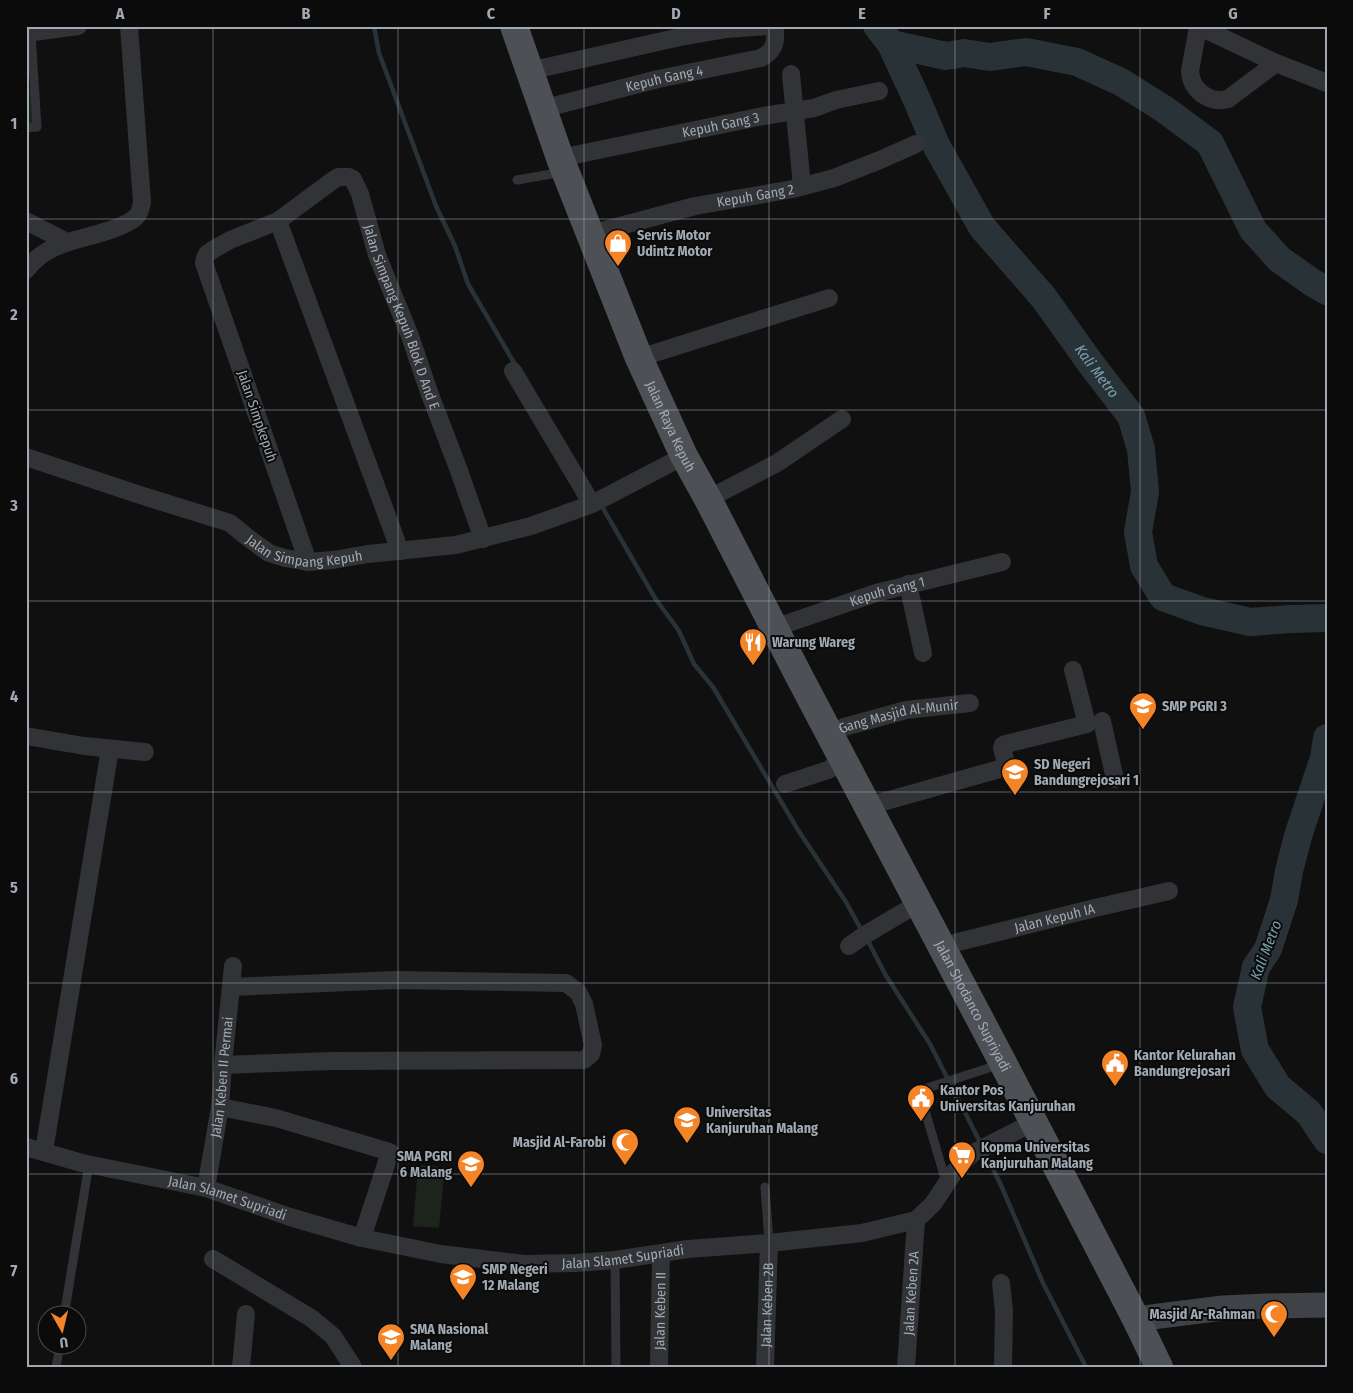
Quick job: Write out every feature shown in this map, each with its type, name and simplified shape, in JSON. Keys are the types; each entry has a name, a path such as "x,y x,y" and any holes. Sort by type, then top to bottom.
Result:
{"main road":[{"name":"Jalan Raya Kepuh","path":"514,26 542,109 639,358 684,456 868,806"},
{"name":"Jalan Shodanco Supriyadi","path":"868,806 1034,1122 1159,1367"}],"street":[{"path":"29,33 78,26"},
{"path":"26,270 54,247 99,234 128,223 138,215 142,202 128,26"},
{"path":"1276,63 1228,99 1221,101 1201,95 1190,78 1198,26 1276,63 1327,83"},
{"path":"529,71 680,37 727,29 774,30"},
{"name":"Kepuh Gang 4","path":"542,109 658,79 761,58 769,54 773,47 774,30"},
{"path":"791,74 802,186"},
{"name":"Kepuh Gang 3","path":"563,164 763,116 814,108 836,100 879,91"},
{"name":"Kepuh Gang 2","path":"590,234 695,206 802,186 834,178 916,144"},
{"name":"Jalan Simpang Kepuh Blok D And E","path":"278,221 338,177 349,176 353,179 360,194 376,255 410,336 482,539"},
{"path":"26,221 66,242"},
{"path":"278,221 400,551"},
{"name":"Jalan Simpkepuh","path":"278,221 230,240 214,249 207,254 204,263 308,562"},
{"path":"639,358 829,298"},
{"path":"513,371 598,500"},
{"path":"708,499 777,463 842,419"},
{"name":"Jalan Simpang Kepuh","path":"26,457 140,495 230,522 246,537 269,553 308,562 456,545 532,526 598,500 684,456"},
{"name":"Kepuh Gang 1","path":"774,628 876,593 1002,562"},
{"path":"908,584 923,653"},
{"path":"1074,670 1098,721 1114,779"},
{"name":"Gang Masjid Al-Munir","path":"830,735 844,727 906,710 970,704"},
{"path":"868,806 1003,768 1006,763 1002,745 1098,721"},
{"path":"26,736 84,746 145,752"},
{"path":"44,1151 110,749"},
{"path":"785,784 828,770 844,760"},
{"name":"Jalan Kepuh IA","path":"942,946 1168,891"},
{"path":"856,941 919,903"},
{"name":"Jalan Keben II Permai","path":"206,1188 220,1107 233,966"},
{"path":"223,1065 332,1061 584,1060 592,1054 593,1045 584,1004 578,992 566,983 397,980 230,987"},
{"path":"220,1107 276,1118 390,1152 362,1238"},
{"path":"916,1220 933,1204 954,1172 973,1152 1034,1122"},
{"name":"Jalan Slamet Supriadi","path":"26,1147 89,1164 206,1188 290,1217 362,1238 441,1254 524,1264 615,1260 688,1249 769,1244 862,1233 916,1220"},
{"name":"Jalan Keben 2A","path":"906,1367 916,1220"},
{"name":"Jalan Keben 2B","path":"765,1367 769,1244"},
{"name":"Jalan Keben II","path":"659,1367 661,1254"},
{"path":"213,1259 311,1318 333,1336 353,1367"},
{"path":"1001,1283 1004,1311 1003,1367"},
{"path":"1136,1320 1223,1308 1327,1305"},
{"path":"241,1367 246,1314"}],"lane":[{"path":"26,128 37,127 29,33"},
{"path":"517,180 563,164"},
{"path":"947,1184 922,1099 923,1092 927,1088 1003,1063"},
{"path":"66,1306 89,1164"},
{"path":"765,1187 769,1244"},
{"path":"615,1260 616,1367"}],"shaded area":[{"path":"31,88 33,125 26,125 26,89"},
{"path":"418,1165 445,1167 439,1228 413,1226"}],"waterway":[{"path":"374,26 379,53 436,206 455,246 468,284 516,366"},
{"name":"Kali Metro","path":"877,26 891,44 936,145 982,227 1044,298 1131,416 1141,449 1145,492 1138,532 1144,566 1163,597 1202,611 1250,622 1327,618"},
{"path":"891,44 946,56 964,53 990,57 1026,52 1077,62 1121,82 1164,109 1210,143 1253,230 1279,259 1327,291"},
{"path":"600,503 655,598 679,631 694,664 713,687 798,830 846,902 863,933"},
{"name":"Kali Metro","path":"1327,738 1324,758 1298,836 1284,900 1268,949 1256,967 1247,1007 1255,1050 1278,1087 1309,1113 1327,1140"},
{"path":"867,939 885,974 930,1044 981,1144"},
{"path":"984,1151 1000,1183 1043,1283 1086,1367"}],"place":[{"name":"Servis Motor Udintz Motor","path":"618,267"},
{"name":"Warung Wareg","path":"753,666"},
{"name":"SMP PGRI 3","path":"1143,730"},
{"name":"SD Negeri Bandungrejosari 1","path":"1015,796"},
{"name":"Kantor Kelurahan Bandungrejosari","path":"1115,1087"},
{"name":"Kantor Pos Universitas Kanjuruhan","path":"921,1122"},
{"name":"Universitas Kanjuruhan Malang","path":"687,1144"},
{"name":"Masjid Al-Farobi","path":"625,1166"},
{"name":"Kopma Universitas Kanjuruhan Malang","path":"962,1179"},
{"name":"SMA PGRI 6 Malang","path":"471,1188"},
{"name":"SMP Negeri 12 Malang","path":"463,1301"},
{"name":"Masjid Ar-Rahman","path":"1274,1338"},
{"name":"SMA Nasional Malang","path":"391,1361"}]}
